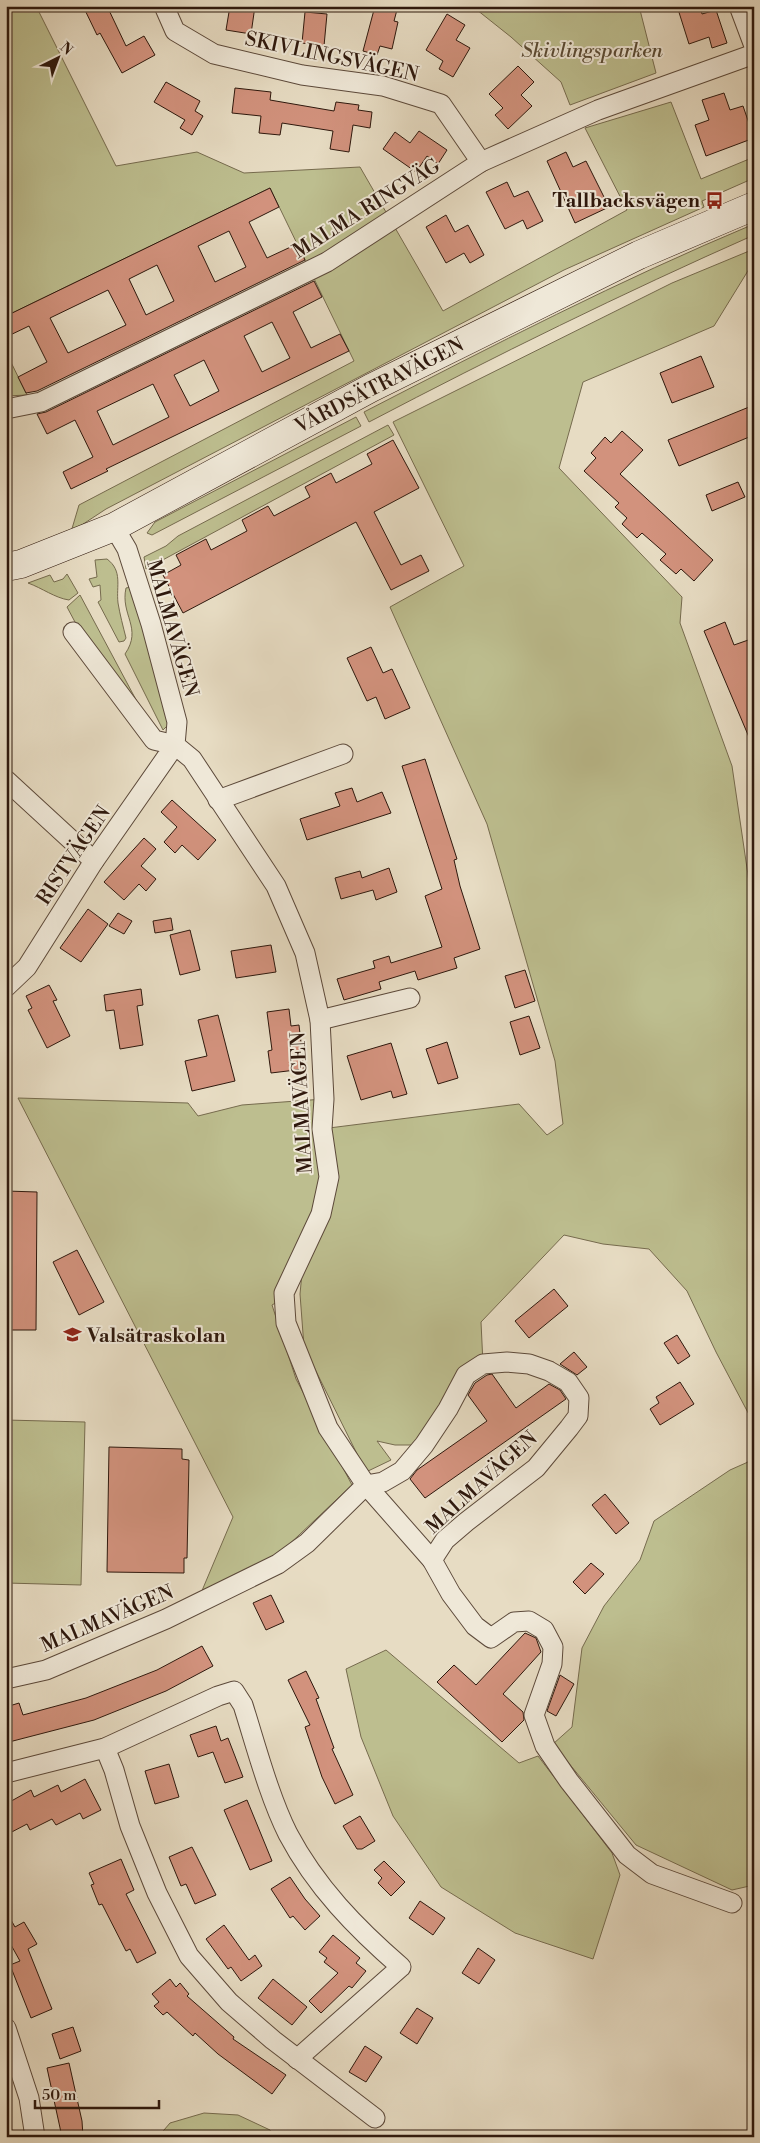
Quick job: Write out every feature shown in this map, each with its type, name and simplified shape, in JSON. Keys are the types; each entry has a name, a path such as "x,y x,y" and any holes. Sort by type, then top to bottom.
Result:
{"main road":[{"name":"VÅRDSÄTRAVÄGEN","path":"6,567 21,564 114,527 299,425 389,379 638,255 754,206"}],"street":[{"name":"SKIVLINGSVÄGEN","path":"164,6 175,31 214,54 302,75 383,86 441,104 481,162"},
{"path":"739,6 754,46"},
{"name":"MALMA RINGVÄG","path":"6,409 41,402 327,262 481,162 598,110 754,54"},
{"name":"MALMAVÄGEN","path":"114,527 127,549 151,624 177,722 175,745"},
{"name":"MALMAVÄGEN","path":"73,632 154,740 175,745 192,759 276,886 305,953 320,1020 324,1098 322,1128 328,1177 321,1214 284,1293 286,1323 328,1428 366,1485 432,1560 451,1594 474,1626 491,1638 514,1622 529,1621 544,1630 553,1647 552,1664 534,1715 545,1746 569,1781 627,1855 652,1874 732,1903"},
{"name":"RISTVÄGEN","path":"6,987 27,967 94,862 175,745"},
{"path":"218,800 343,754"},
{"path":"6,780 94,862"},
{"name":"MALMAVÄGEN","path":"320,1020 410,998"},
{"name":"MALMAVÄGEN","path":"6,1679 46,1670 166,1619 278,1564 307,1543 366,1485 383,1482 402,1471 434,1431 466,1375 483,1364 507,1362 529,1364 549,1371 568,1382 578,1398 578,1416 569,1428 536,1468 445,1540 432,1560"},
{"path":"6,1773 105,1748 218,1696 234,1691 243,1705 269,1784 288,1833 314,1877 347,1918 401,1967 297,2059"},
{"path":"105,1748 114,1770 130,1826 157,1893 189,1956 229,2002 297,2059 375,2118"},
{"path":"6,2028 29,2098 35,2137"}],"green space":[{"path":"6,6 36,6 116,166 197,152 244,173 360,167 443,311 627,210 585,128 671,102 701,179 754,157 754,178 702,201 704,207 564,270 106,509 71,532 79,505 354,361 270,188 6,316"},
{"name":"Skivlingsparken","path":"472,6 639,6 656,73 570,105 561,82 511,37"},
{"path":"754,224 754,235 656,279 369,422 364,412 508,338 605,291"},
{"path":"754,249 754,261 714,326 583,382 559,468 682,597 680,623 732,766 754,916 754,1424 716,1352 687,1291 649,1249 603,1244 564,1235 481,1322 483,1364 424,1445 395,1445 377,1441 391,1460 366,1472 304,1347 300,1294 304,1252 284,1298 272,1305 296,1379 352,1485 281,1552 201,1593 233,1517 18,1098 188,1103 198,1116 242,1105 324,1099 329,1128 519,1104 547,1135 563,1124 555,1061 487,824 390,607 464,566 393,422 672,283"},
{"path":"6,352 27,395 6,396"},
{"path":"356,417 361,426 152,535 147,533 155,522"},
{"path":"388,425 394,435 146,569 144,557 166,546 178,536"},
{"path":"107,559 115,569 118,579 118,603 126,638 124,641 119,642 98,602 101,600 100,585 93,587 89,579 97,577 95,560"},
{"path":"67,574 78,593 69,600 28,583 50,575 54,582 63,579"},
{"path":"131,587 169,719 168,725 163,730 125,654 132,637 125,598 126,588"},
{"path":"80,595 149,724 75,622 67,607"},
{"path":"6,1420 85,1422 81,1585 6,1583"},
{"path":"754,1448 754,1885 732,1890 636,1845 553,1744 572,1727 582,1648 604,1606 640,1560 654,1521 730,1470 748,1462"},
{"path":"386,1650 519,1763 538,1756 612,1853 620,1875 593,1959 515,1933 441,1887 393,1816 361,1737 346,1669"},
{"path":"204,2113 238,2115 270,2130 273,2137 158,2137 170,2123"}],"building":[{"path":"83,6 107,6 126,46 144,36 155,55 122,73 100,33 97,35"},
{"path":"230,6 255,6 251,34 226,30"},
{"path":"375,6 398,6 394,21 398,22 392,49 380,46 377,55 363,51"},
{"path":"677,6 700,6 702,14 716,10 727,43 712,48 709,37 689,44"},
{"path":"305,12 327,14 324,46 302,43"},
{"path":"447,14 465,25 456,40 470,48 453,77 439,69 443,61 426,50"},
{"path":"518,66 534,82 521,95 532,106 508,129 495,115 503,108 489,94"},
{"path":"166,82 200,101 195,111 203,116 192,135 180,128 185,120 154,102"},
{"path":"235,88 271,92 270,100 334,111 336,102 359,105 358,110 372,112 370,128 353,125 349,152 330,149 333,131 282,123 280,135 259,133 261,116 232,113"},
{"path":"724,93 730,110 743,106 754,138 706,156 695,125 709,120 702,100"},
{"path":"419,131 447,150 438,164 427,156 416,172 383,149 395,132 410,143"},
{"path":"566,152 573,167 586,161 609,207 575,223 547,161"},
{"path":"507,182 514,197 528,191 543,221 527,229 523,220 505,229 486,192"},
{"path":"270,188 279,207 249,222 267,258 297,244 305,260 37,391 26,393 18,377 47,362 29,326 6,337 6,316","holes":["229,231 246,267 215,282 198,246","157,265 174,301 146,315 129,279","108,290 126,325 68,353 50,318"]},
{"path":"446,215 455,232 468,225 484,255 470,263 464,253 446,263 426,227"},
{"path":"314,281 322,297 293,312 311,348 340,334 349,351 106,469 108,471 71,489 63,472 93,457 75,420 47,434 37,414 46,412","holes":["272,322 290,358 262,372 244,336","204,360 219,391 190,406 174,375","153,384 169,417 113,445 97,411"]},
{"path":"701,356 714,387 672,403 660,373"},
{"path":"754,405 754,435 679,466 668,440"},
{"path":"622,431 643,450 620,474 713,560 694,581 681,569 676,574 660,560 666,554 642,533 637,538 622,524 627,518 615,507 619,503 584,471 596,458 591,453 605,437 611,443"},
{"path":"393,440 419,488 374,512 401,565 421,555 429,571 391,590 356,522 183,613 163,575 181,565 176,555 206,539 211,550 247,531 242,520 268,506 274,516 310,497 305,487 331,473 336,483 372,464 367,454"},
{"path":"738,482 745,497 712,511 706,495"},
{"path":"725,622 734,645 754,638 754,749 704,631"},
{"path":"371,647 383,673 392,669 410,708 385,719 376,697 367,701 347,658"},
{"path":"425,759 457,859 454,860 460,886 480,949 454,958 457,968 418,980 415,971 379,982 381,989 344,1000 337,979 375,968 373,961 389,956 391,963 442,947 425,896 442,889 402,766"},
{"path":"352,788 357,802 382,792 391,813 307,840 300,819 340,806 335,793"},
{"path":"172,800 216,840 198,860 182,845 175,853 164,842 177,827 161,812"},
{"path":"144,838 156,849 141,866 156,879 146,891 139,884 124,900 104,882"},
{"path":"389,868 397,892 376,900 373,890 341,899 335,878 360,871 362,878"},
{"path":"88,909 108,924 81,962 60,948"},
{"path":"118,913 132,921 124,934 109,926"},
{"path":"171,918 173,930 155,933 153,921"},
{"path":"190,930 200,970 180,975 170,935"},
{"path":"271,945 276,972 236,978 231,951"},
{"path":"525,970 535,1001 515,1008 505,976"},
{"path":"49,985 57,1000 53,1001 70,1036 47,1048 28,1010 32,1008 26,996"},
{"path":"141,989 143,1005 137,1006 143,1045 120,1049 114,1010 106,1011 104,995"},
{"path":"289,1009 291,1026 299,1025 304,1069 271,1073 268,1051 272,1050 267,1012"},
{"path":"218,1015 235,1081 192,1091 185,1061 207,1056 198,1020"},
{"path":"529,1016 540,1048 520,1055 510,1022"},
{"path":"447,1042 458,1078 438,1084 426,1049"},
{"path":"391,1043 407,1094 393,1098 391,1091 361,1100 347,1056"},
{"path":"6,1191 37,1192 36,1330 6,1330"},
{"path":"77,1250 104,1302 79,1315 53,1262"},
{"path":"554,1289 568,1306 529,1338 515,1321"},
{"path":"677,1335 690,1356 678,1364 664,1343"},
{"path":"574,1352 587,1367 577,1375 560,1364"},
{"path":"492,1374 516,1408 549,1384 560,1390 566,1399 425,1498 410,1479 417,1470 487,1421 468,1395 475,1383"},
{"path":"680,1382 694,1404 660,1425 650,1409 659,1403 656,1397"},
{"path":"109,1447 182,1449 182,1459 189,1460 187,1558 184,1558 184,1573 107,1572"},
{"path":"605,1494 629,1523 616,1534 592,1505"},
{"path":"591,1563 604,1574 585,1594 573,1582"},
{"path":"271,1595 284,1622 266,1630 253,1603"},
{"path":"525,1633 536,1638 541,1652 503,1694 523,1712 524,1720 502,1742 437,1682 454,1665 476,1685"},
{"path":"202,1646 213,1666 166,1691 94,1720 9,1742 6,1720 10,1720 6,1707 19,1703 23,1715 86,1698 157,1670"},
{"path":"306,1671 319,1698 316,1699 334,1748 332,1749 353,1795 335,1804 322,1777 305,1727 310,1725 288,1680"},
{"path":"560,1675 574,1684 556,1716 547,1711"},
{"path":"216,1726 221,1741 228,1738 243,1777 225,1783 213,1752 198,1757 190,1735"},
{"path":"169,1764 179,1797 155,1804 145,1771"},
{"path":"85,1779 101,1810 83,1819 80,1813 56,1825 52,1819 30,1830 27,1824 6,1835 6,1804 31,1790 34,1797 58,1785 61,1792"},
{"path":"247,1800 272,1861 250,1870 224,1810"},
{"path":"360,1816 375,1841 362,1849 357,1849 343,1826"},
{"path":"192,1847 216,1895 195,1904 186,1884 181,1886 169,1857"},
{"path":"121,1859 134,1890 126,1894 156,1953 137,1963 130,1949 126,1951 102,1904 99,1905 91,1885 94,1884 89,1873"},
{"path":"384,1861 405,1882 391,1896 378,1883 382,1878 374,1870"},
{"path":"290,1877 305,1899 320,1916 305,1930 293,1916 290,1918 271,1889"},
{"path":"420,1901 445,1918 433,1935 409,1918"},
{"path":"6,1911 15,1927 24,1922 37,1944 28,1949 52,2009 31,2018 10,1965 20,1961 6,1936"},
{"path":"224,1925 249,1960 255,1955 262,1966 241,1981 231,1967 228,1969 206,1939"},
{"path":"333,1935 360,1958 356,1963 366,1971 352,1988 349,1986 321,2013 309,2001 338,1973 324,1962 327,1958 319,1952"},
{"path":"478,1948 495,1960 479,1984 462,1973"},
{"path":"170,1979 176,1987 180,1983 189,1994 187,1996 234,2037 233,2039 286,2075 272,2094 218,2054 195,2033 193,2036 167,2012 163,2015 154,2006 159,2002 152,1994"},
{"path":"273,1979 307,2007 292,2025 258,1998"},
{"path":"417,2008 433,2018 417,2044 400,2033"},
{"path":"73,2027 81,2051 60,2059 52,2034"},
{"path":"365,2046 382,2057 366,2082 349,2072"},
{"path":"69,2063 82,2121 83,2137 62,2137 47,2068"}],"place":[{"name":"Tallbacksvägen","path":"714,200"},
{"name":"Valsätraskolan","path":"73,1335"}]}
